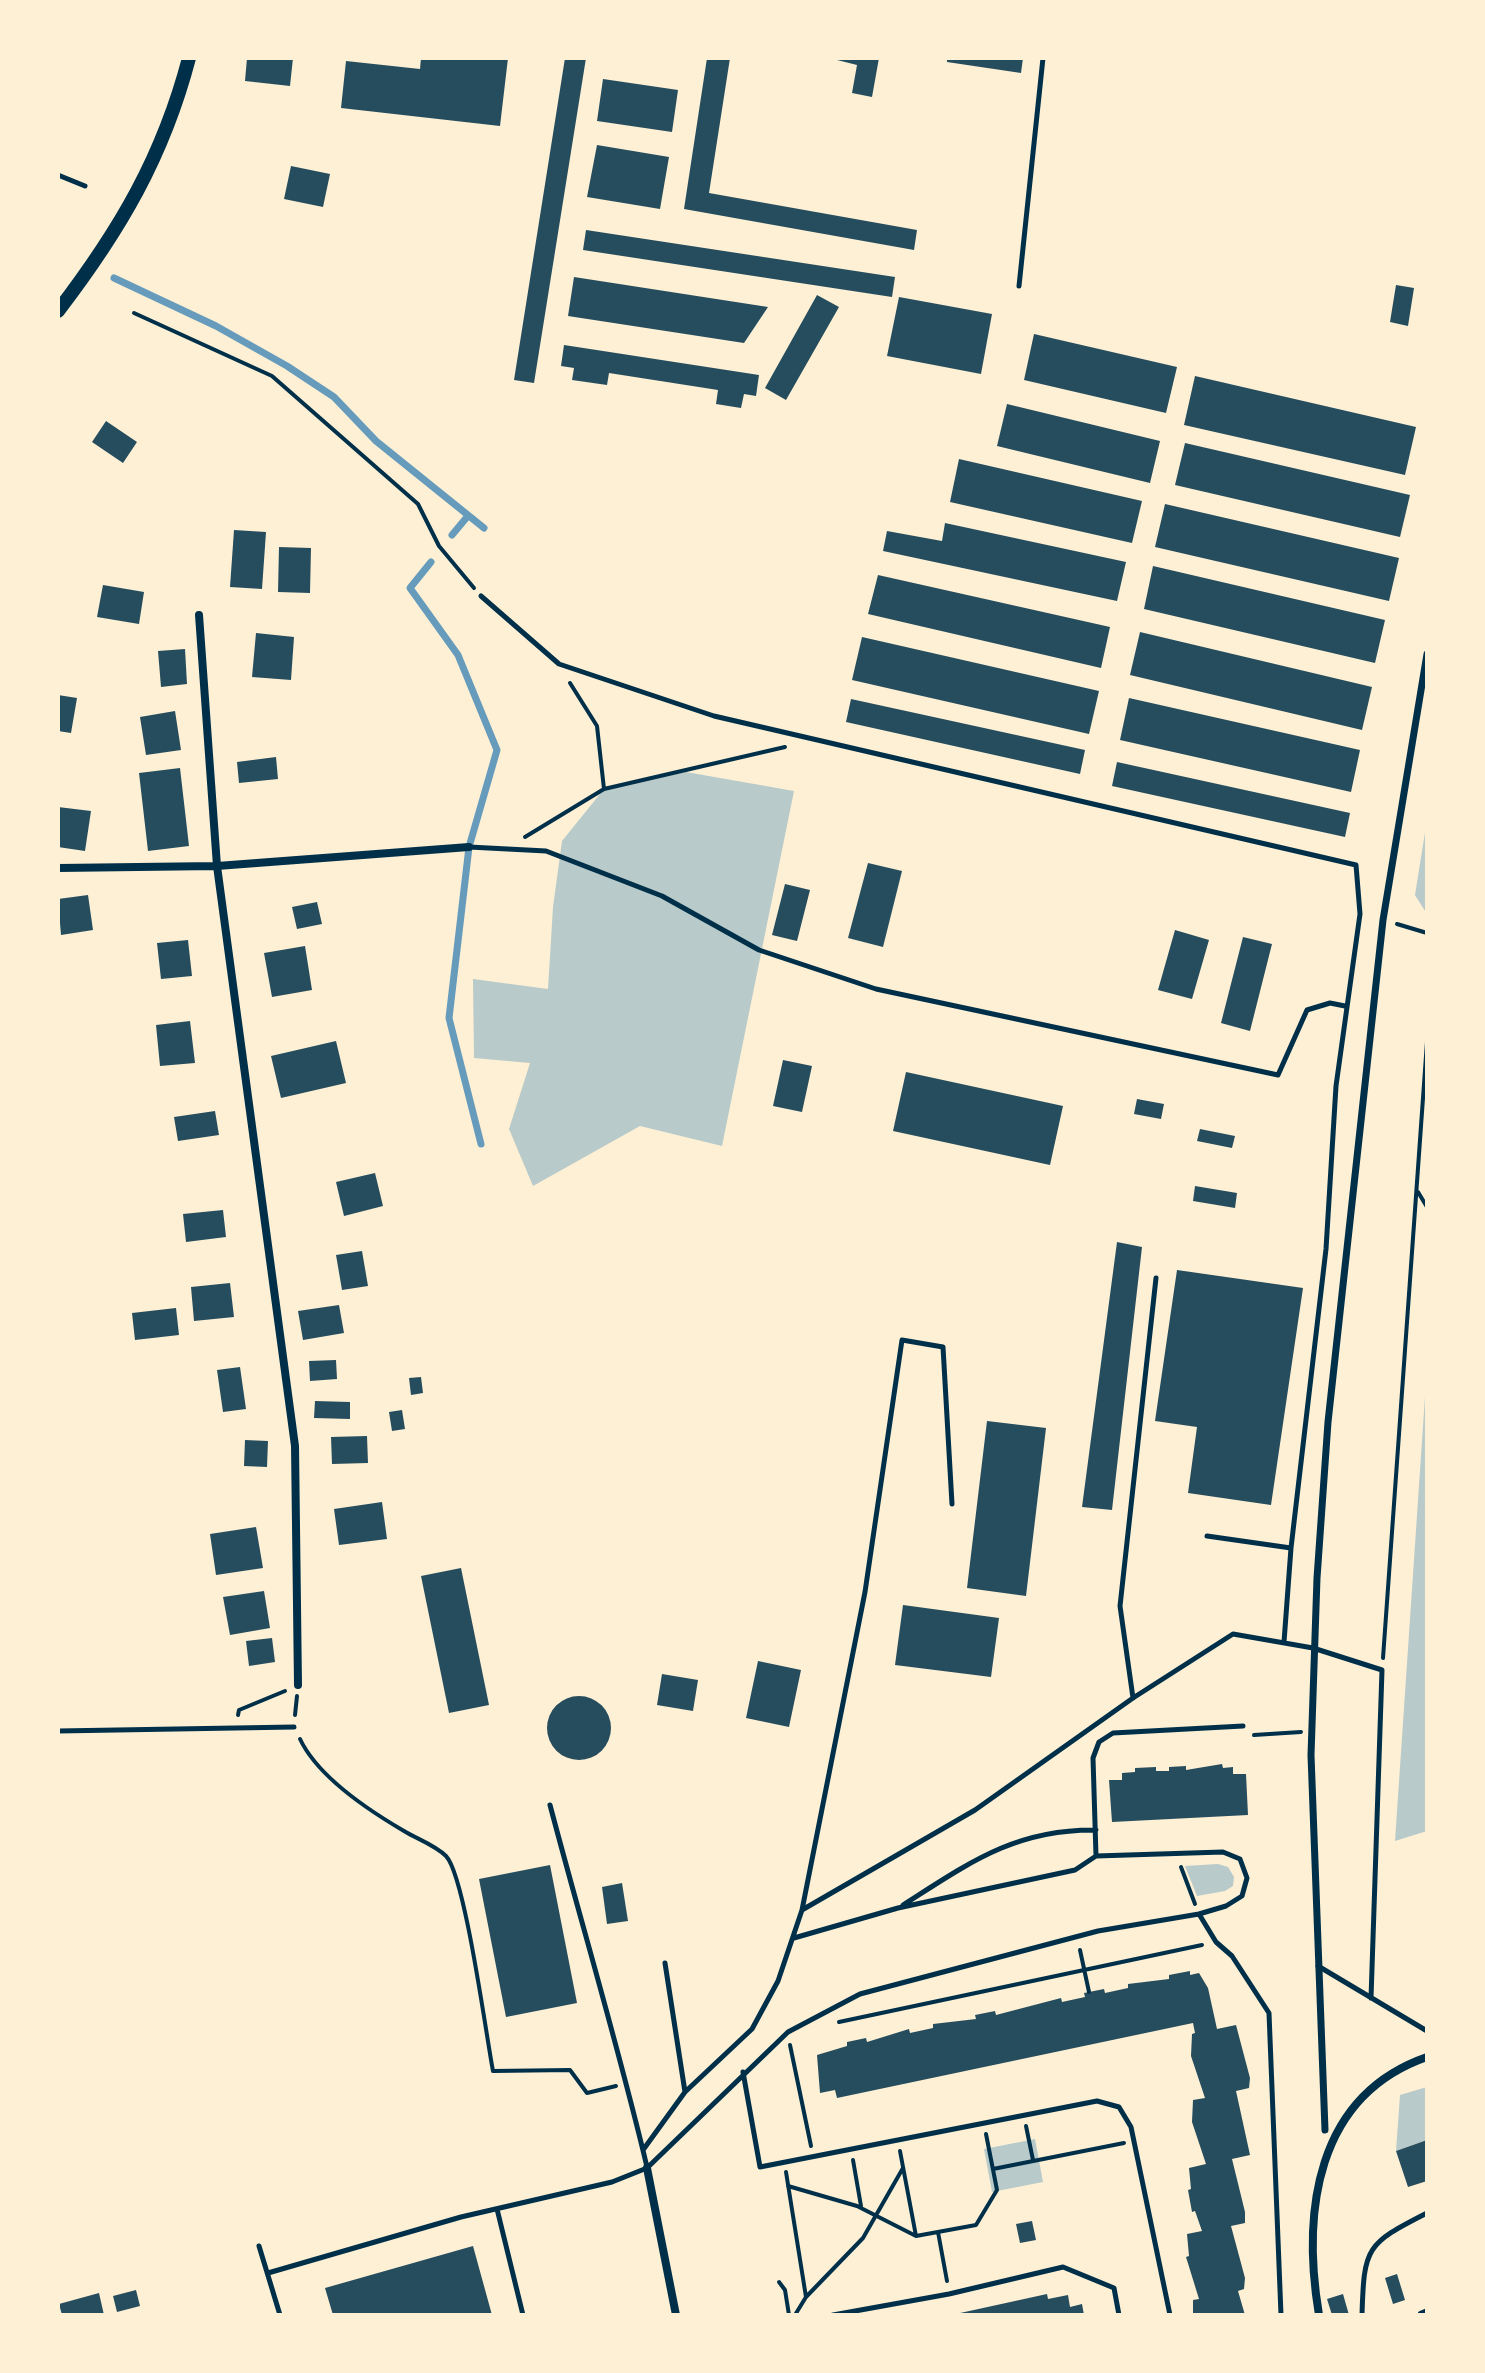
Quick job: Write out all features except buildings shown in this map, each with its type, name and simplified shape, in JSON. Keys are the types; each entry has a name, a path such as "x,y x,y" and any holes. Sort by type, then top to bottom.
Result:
{"main road":[{"path":"58,311 85,275 155,162 170,127 189,58"}],"street":[{"path":"199,615 217,866 295,1446 298,1685"},
{"path":"1325,2130 1311,1731 1313,1648 1328,1422 1383,920 1427,654"},
{"path":"58,868 217,866 469,847"},
{"path":"1319,2315 1315,2287 1315,2204 1324,2155 1352,2107 1381,2082 1427,2057"},
{"path":"647,2168 676,2315"}],"lane":[{"path":"1019,286 1043,58"},
{"path":"58,175 85,186"},
{"path":"481,596 559,664 714,716 1356,865 1360,914 1345,1006 1326,1249 1291,1548 1284,1642"},
{"path":"469,847 546,851 662,896 759,950 876,989 1147,1045 1242,1070 1278,1075 1307,1010 1330,1003 1345,1006"},
{"path":"1133,1698 1120,1606 1156,1278"},
{"path":"643,2150 685,2092 752,2029 778,1981 794,1938 865,1592 902,1340 943,1347 952,1504"},
{"path":"1207,1536 1291,1548"},
{"path":"802,1910 975,1810 1133,1698 1233,1634 1313,1648 1382,1670 1371,1998"},
{"path":"1096,1856 1093,1758 1099,1742 1113,1733 1243,1726"},
{"path":"58,1731 294,1727"},
{"path":"550,1805 628,2083 647,2168"},
{"path":"898,1908 963,1866 1016,1841 1056,1830 1096,1830"},
{"path":"268,2273 497,2209 612,2182 647,2168 743,2072 788,2032 860,1994 1077,1936 1199,1914 1226,1906 1242,1896 1247,1878 1240,1859 1223,1852 1096,1856 1075,1870 898,1908 794,1938"},
{"path":"1199,1914 1216,1942 1232,1956 1269,2013 1281,2315"},
{"path":"665,1963 685,2092"},
{"path":"1317,1965 1427,2031"},
{"path":"743,2072 760,2167 1097,2101 1119,2107 1131,2127 1170,2315"},
{"path":"497,2209 523,2315"},
{"path":"1362,2315 1367,2255 1376,2242 1427,2213"},
{"path":"259,2246 280,2315"},
{"path":"833,2315 949,2294 1063,2267 1114,2288 1119,2315"}],"path":[{"path":"134,313 272,376 418,504 439,546 481,596"},
{"path":"559,664 597,726 604,789"},
{"path":"509,847 604,789 815,739"},
{"path":"1383,920 1427,933"},
{"path":"1382,1670 1427,1042"},
{"path":"1417,1191 1427,1207"},
{"path":"234,1729 239,1710 298,1685 294,1727 309,1757 401,1830 447,1857 460,1888 493,2071 570,2070 587,2093 628,2083"},
{"path":"1243,1726 1250,1735 1311,1731"},
{"path":"1176,1853 1199,1914"},
{"path":"1077,1936 1089,1992"},
{"path":"835,2023 1216,1942"},
{"path":"788,2032 813,2157"},
{"path":"791,2046 801,2040"},
{"path":"1024,2116 1033,2161"},
{"path":"788,2186 862,2208 916,2236 976,2225 997,2190 984,2123"},
{"path":"898,2140 916,2236"},
{"path":"993,2169 1134,2141"},
{"path":"851,2150 862,2208"},
{"path":"784,2162 806,2297"},
{"path":"792,2315 863,2238 903,2168"},
{"path":"938,2232 949,2294"},
{"path":"779,2282 785,2290 792,2315"},
{"path":"1420,2313 1427,2310"}],"shaded area":[{"path":"686,772 794,791 722,1146 640,1126 533,1186 509,1129 530,1063 474,1058 473,979 548,989 553,907 562,841 604,789"},
{"path":"1427,820 1427,914 1415,895"},
{"path":"1427,1367 1427,1831 1395,1841"},
{"path":"1218,1864 1228,1867 1234,1877 1233,1886 1225,1891 1197,1896 1185,1866"},
{"path":"1427,2087 1427,2140 1396,2151 1400,2095"},
{"path":"1035,2139 1043,2182 992,2192 984,2149"}],"waterway":[{"path":"114,278 216,326 334,397 376,441 484,528"},
{"path":"452,535 467,517"},
{"path":"431,562 410,588 458,655 497,750 469,847 449,1018 481,1144"}]}
